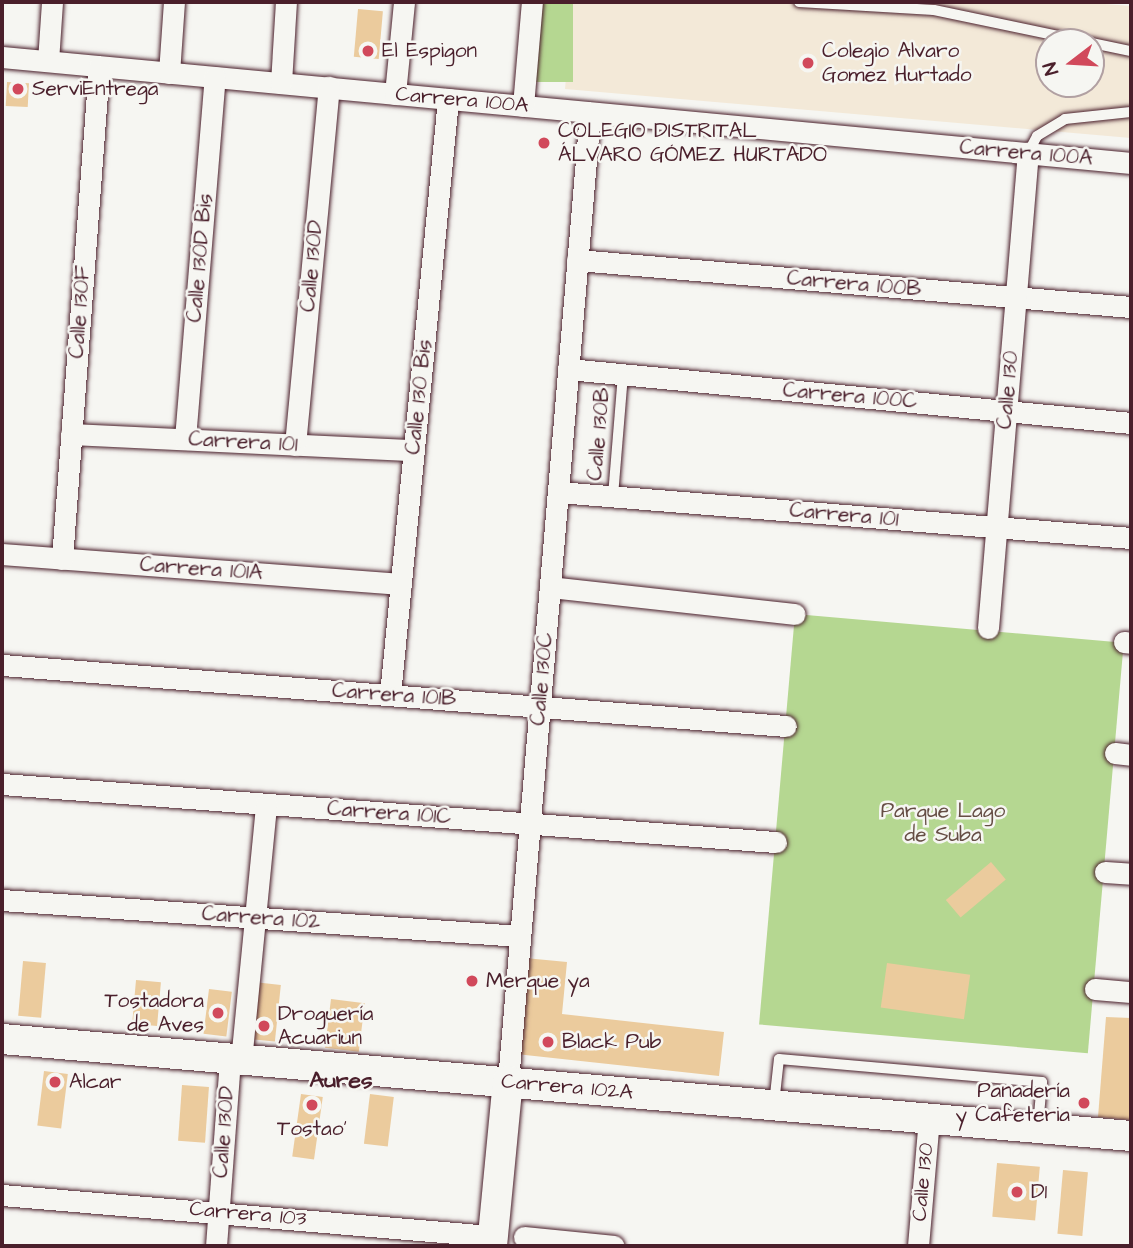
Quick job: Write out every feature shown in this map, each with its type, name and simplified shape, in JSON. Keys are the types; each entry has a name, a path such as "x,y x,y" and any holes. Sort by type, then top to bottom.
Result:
{"street":[{"path":"48,61 52,2"},
{"path":"169,72 174,2"},
{"path":"281,83 286,2"},
{"path":"395,94 404,2"},
{"path":"523,106 532,2"},
{"name":"Carrera 100A","path":"2,57 1131,163"},
{"name":"Calle 130F","path":"62,559 99,66"},
{"name":"Calle 130D Bis","path":"185,439 215,77"},
{"name":"Calle 130D","path":"295,444 329,87"},
{"name":"Calle 130 Bis","path":"390,695 448,99"},
{"name":"Calle 130C","path":"493,1241 590,112"},
{"name":"Calle 130","path":"988,628 1028,153"},
{"name":"Carrera 100B","path":"577,260 1131,307"},
{"name":"Carrera 100C","path":"568,369 1131,423"},
{"name":"Carrera 101","path":"71,434 414,450"},
{"name":"Carrera 101","path":"558,492 1131,538"},
{"name":"Carrera 101A","path":"2,554 401,584"},
{"path":"550,587 795,614"},
{"name":"Carrera 101B","path":"2,665 786,726"},
{"name":"Carrera 101C","path":"2,785 776,842"},
{"name":"Calle 130D","path":"216,1246 266,804"},
{"path":"1105,872 1131,874"},
{"name":"Carrera 102","path":"2,900 520,936"},
{"path":"1095,989 1131,992"},
{"name":"Carrera 102A","path":"2,1039 1131,1136"},
{"name":"Calle 130","path":"918,1246 929,1118"},
{"name":"Carrera 103","path":"2,1195 218,1211 493,1241"},
{"path":"530,1241 614,1246"}],"lane":[{"path":"799,2 934,10 1131,51"},
{"path":"1028,153 1037,136 1065,119 1131,112"},
{"name":"Calle 130B","path":"613,496 623,374"},
{"path":"774,1104 779,1059 1042,1082 1038,1127"}],"shaded area":[{"name":"Colegio Alvaro Gomez Hurtado","path":"573,2 1080,2 1131,6 1131,138 565,89"}],"green space":[{"path":"532,2 573,2 573,82 532,82"},
{"name":"Parque Lago de Suba","path":"795,614 1124,643 1088,1053 759,1024"}],"building":[{"path":"358,9 383,11 379,59 354,57"},
{"path":"7,82 29,83 28,107 6,106"},
{"path":"991,862 1006,880 961,918 946,900"},
{"path":"525,958 567,962 562,1014 724,1032 719,1076 516,1054"},
{"path":"23,961 46,963 41,1018 18,1016"},
{"path":"887,963 970,975 964,1019 881,1008"},
{"path":"136,980 161,982 157,1026 132,1024"},
{"path":"253,982 281,985 275,1042 247,1039"},
{"name":"Tostadora de Aves","path":"209,989 232,992 226,1036 204,1034"},
{"path":"331,999 365,1003 359,1052 325,1048"},
{"path":"1106,1017 1131,1018 1131,1120 1098,1117"},
{"path":"44,1071 68,1074 61,1129 37,1126"},
{"path":"182,1085 209,1087 205,1143 178,1141"},
{"path":"301,1094 323,1097 314,1159 292,1156"},
{"path":"370,1094 394,1097 388,1147 364,1144"},
{"name":"D1","path":"997,1163 1040,1167 1035,1221 992,1217"},
{"path":"1063,1170 1088,1172 1082,1236 1057,1234"}],"place":[{"name":"El Espigon","path":"368,51"},
{"name":"Colegio Alvaro Gomez Hurtado","path":"808,63"},
{"name":"ServiEntrega","path":"18,89"},
{"name":"COLEGIO DISTRITAL ÁLVARO GÓMEZ HURTADO","path":"544,143"},
{"name":"Merque ya","path":"472,981"},
{"name":"Tostadora de Aves","path":"218,1013"},
{"name":"Droguería Acuariun","path":"264,1026"},
{"name":"Black Pub","path":"548,1042"},
{"name":"Alcar","path":"55,1082"},
{"name":"Panadería y Cafeteria","path":"1084,1103"},
{"name":"Tostao’","path":"312,1105"},
{"name":"D1","path":"1017,1192"}],"district":[{"name":"Aures","path":"341,1080"}]}
